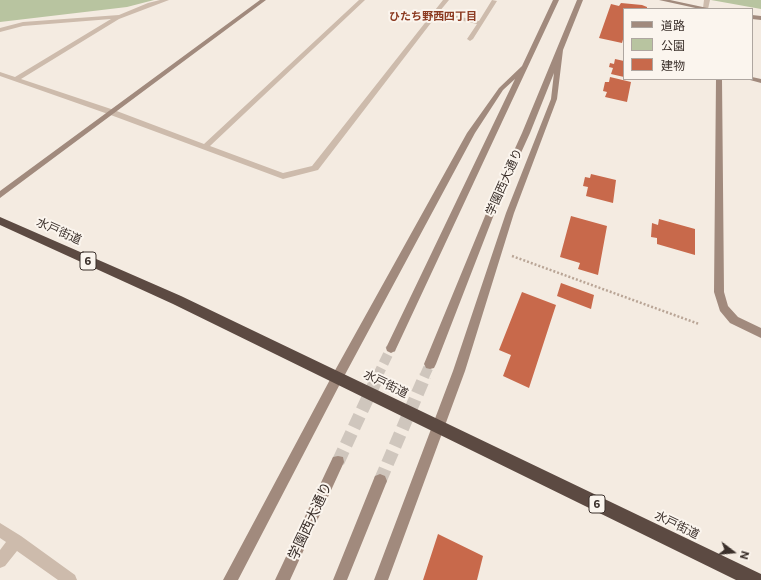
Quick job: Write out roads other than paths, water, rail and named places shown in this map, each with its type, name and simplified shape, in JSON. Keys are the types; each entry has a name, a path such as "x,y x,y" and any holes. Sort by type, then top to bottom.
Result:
{"highway":[{"name":"水戸街道","path":"0,222 177,300 438,428 755,580"}],"main road":[{"path":"0,195 263,0"},
{"path":"391,348 556,0"},
{"name":"学園西大通り","path":"430,364 496,199 526,133 580,0"},
{"path":"662,0 703,8"},
{"path":"381,580 459,371 499,245 554,99 560,47"},
{"path":"230,580 336,378 471,133 501,89 525,66"},
{"path":"719,80 719,292 724,308 734,320 761,332"},
{"name":"学園西大通り","path":"282,580 338,462"},
{"path":"340,580 380,481"}],"street":[{"path":"16,80 120,17 150,4 166,0"},
{"path":"205,147 362,0"},
{"path":"0,74 111,112 283,176 315,168 446,0"},
{"path":"470,39 494,1"},
{"path":"436,14 480,23"},
{"path":"0,30 8,27 120,17"},
{"path":"0,25 8,27"},
{"path":"0,530 70,580"},
{"path":"0,561 16,541"}],"tunnel":[{"path":"377,377 391,348"},
{"path":"424,377 430,364"},
{"path":"338,462 378,376"},
{"path":"380,481 425,376"}],"district":[{"name":"ひたち野西四丁目","path":"433,16"}]}
